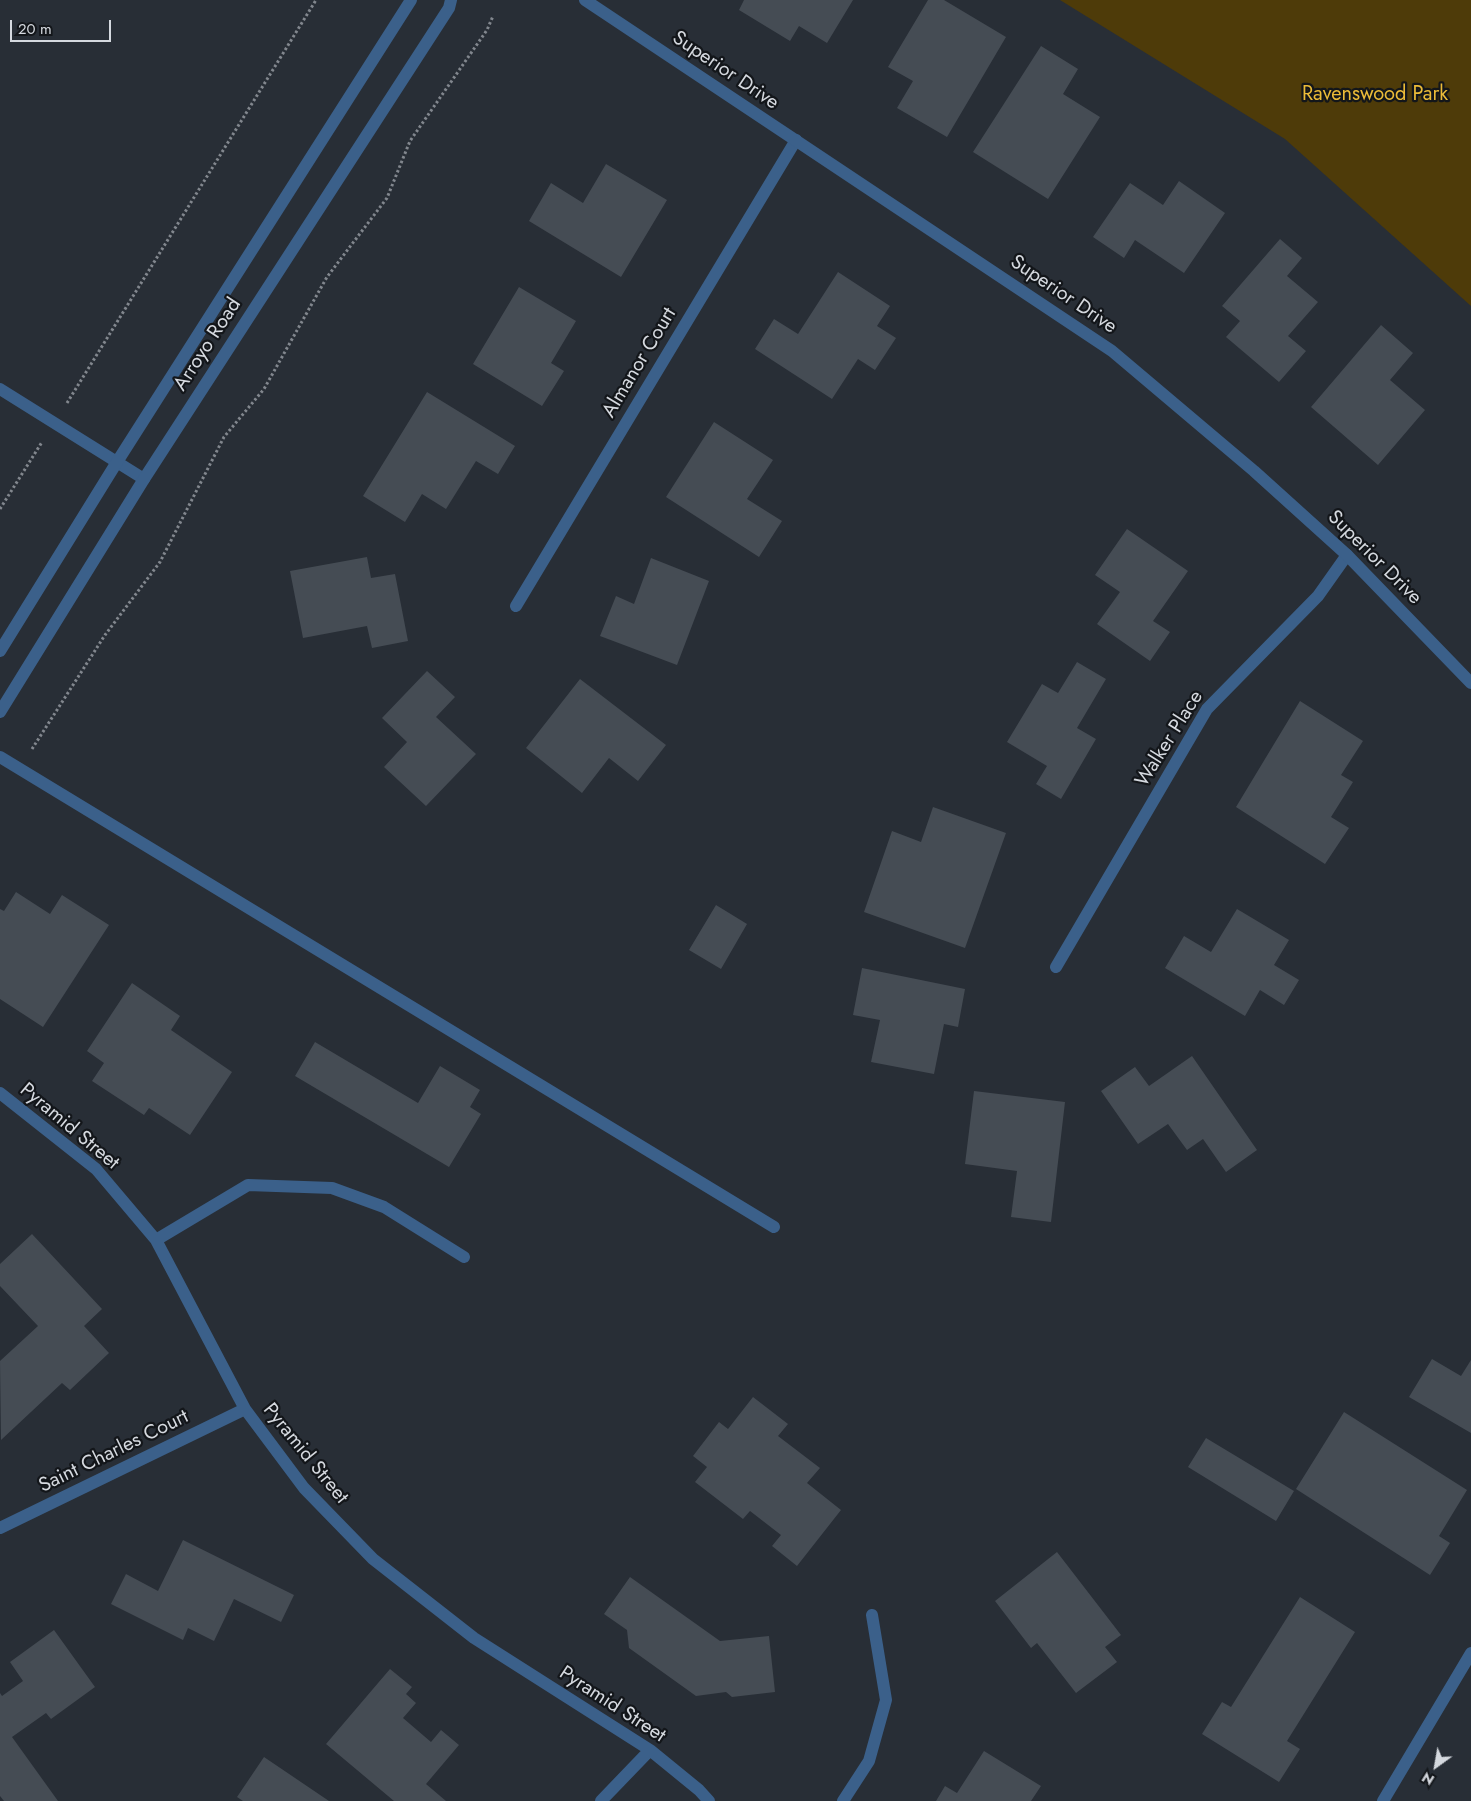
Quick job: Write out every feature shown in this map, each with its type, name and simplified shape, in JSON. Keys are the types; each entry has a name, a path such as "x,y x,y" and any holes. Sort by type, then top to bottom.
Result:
{"street":[{"name":"Arroyo Road","path":"0,651 117,462 411,0"},
{"name":"Arroyo Road","path":"0,712 144,479 449,8 451,0"},
{"name":"Superior Drive","path":"585,0 1112,350 1254,471 1347,555 1471,683"},
{"name":"Almanor Court","path":"516,606 796,140"},
{"path":"0,389 144,479"},
{"name":"Walker Place","path":"1056,967 1207,709 1318,596 1347,555"},
{"path":"0,758 774,1227"},
{"name":"Pyramid Street","path":"0,1093 96,1169 156,1240 245,1409 304,1488 373,1559 474,1638 650,1750 699,1790 709,1801"},
{"path":"156,1240 248,1185 332,1188 384,1207 464,1257"},
{"name":"Saint Charles Court","path":"0,1528 245,1409"},
{"path":"843,1801 869,1761 886,1700 872,1615"},
{"path":"1383,1801 1471,1653"},
{"path":"601,1801 650,1750"}],"path":[{"path":"0,509 158,258 316,0"},
{"path":"20,769 105,634 160,562 224,437 264,389 327,277 387,198 410,141 488,30 492,16"}],"green space":[{"name":"Ravenswood Park","path":"1060,0 1471,0 1471,306 1285,139"}],"building":[{"path":"744,0 853,0 827,43 799,26 790,41 739,10"},
{"path":"928,0 944,0 1006,37 947,137 897,108 913,81 888,67"},
{"path":"1041,46 1078,69 1063,94 1100,117 1048,199 973,152"},
{"path":"606,164 667,200 621,277 529,221 551,183 583,203"},
{"path":"1179,181 1225,213 1184,273 1135,240 1124,258 1093,237 1130,183 1163,205"},
{"path":"1280,239 1302,258 1287,276 1318,302 1288,336 1306,351 1279,382 1226,337 1240,321 1222,306"},
{"path":"838,272 890,306 877,326 896,338 875,370 858,359 832,399 755,349 774,319 798,334"},
{"path":"519,287 576,321 551,363 564,371 542,406 473,364"},
{"path":"1381,325 1413,353 1390,380 1425,410 1378,465 1311,407"},
{"path":"427,392 515,446 498,474 476,461 446,509 422,494 405,522 363,496"},
{"path":"714,422 773,460 747,499 782,521 759,557 666,497"},
{"path":"1127,529 1188,571 1153,621 1170,632 1150,661 1097,624 1120,592 1095,575"},
{"path":"367,557 371,578 395,574 408,641 372,648 367,626 303,638 290,571"},
{"path":"651,558 709,581 677,665 600,636 616,596 634,604"},
{"path":"1077,662 1106,679 1077,728 1096,739 1061,799 1036,784 1047,766 1007,742 1042,684 1058,693"},
{"path":"427,671 455,697 436,717 476,754 426,806 384,767 407,742 382,718"},
{"path":"580,679 666,745 638,781 609,758 582,793 526,748"},
{"path":"1300,701 1363,741 1341,775 1353,782 1331,817 1349,828 1325,864 1236,807"},
{"path":"933,807 1006,833 965,948 864,912 892,831 921,842"},
{"path":"16,892 50,914 62,895 109,925 43,1027 0,999 0,909 4,911"},
{"path":"716,905 747,924 721,969 689,950"},
{"path":"1237,909 1289,940 1274,965 1299,980 1284,1005 1260,990 1245,1016 1165,968 1184,936 1211,952"},
{"path":"862,968 965,989 958,1027 944,1024 934,1074 871,1062 880,1020 853,1015"},
{"path":"132,983 180,1016 171,1030 232,1072 190,1135 149,1108 144,1115 92,1081 104,1063 87,1051"},
{"path":"315,1042 418,1103 440,1066 480,1090 470,1107 481,1114 449,1167 295,1076"},
{"path":"1192,1056 1257,1150 1226,1172 1203,1139 1187,1150 1168,1124 1138,1144 1101,1091 1135,1067 1149,1086"},
{"path":"974,1091 1065,1102 1051,1222 1011,1217 1017,1171 965,1164"},
{"path":"32,1234 102,1309 84,1326 109,1353 70,1390 62,1383 1,1440 0,1361 38,1326 0,1286 0,1264"},
{"path":"1432,1359 1461,1376 1471,1360 1471,1433 1409,1397"},
{"path":"753,1397 788,1424 778,1436 820,1468 807,1483 841,1510 797,1566 772,1546 781,1535 750,1511 743,1519 695,1482 707,1467 693,1456 719,1422 728,1429"},
{"path":"1344,1412 1467,1490 1439,1536 1450,1543 1430,1575 1296,1489"},
{"path":"1206,1438 1294,1491 1276,1521 1188,1467"},
{"path":"183,1540 294,1595 281,1622 234,1599 214,1641 188,1628 183,1640 111,1604 126,1574 158,1591"},
{"path":"1057,1552 1121,1635 1105,1647 1117,1662 1076,1693 1037,1643 1031,1648 995,1601"},
{"path":"630,1577 720,1641 769,1636 775,1692 732,1697 726,1692 696,1696 629,1648 627,1630 604,1614"},
{"path":"1300,1597 1355,1632 1287,1741 1300,1749 1279,1782 1202,1734 1222,1702 1231,1707"},
{"path":"54,1630 95,1687 51,1719 46,1713 12,1737 58,1801 4,1801 0,1796 0,1693 2,1696 23,1681 10,1662"},
{"path":"390,1669 412,1687 406,1694 416,1703 403,1718 431,1742 441,1730 459,1745 426,1784 446,1801 394,1801 326,1744"},
{"path":"984,1751 1041,1786 1031,1801 936,1801 945,1786 957,1793"},
{"path":"264,1757 329,1801 243,1801 237,1797"}]}
